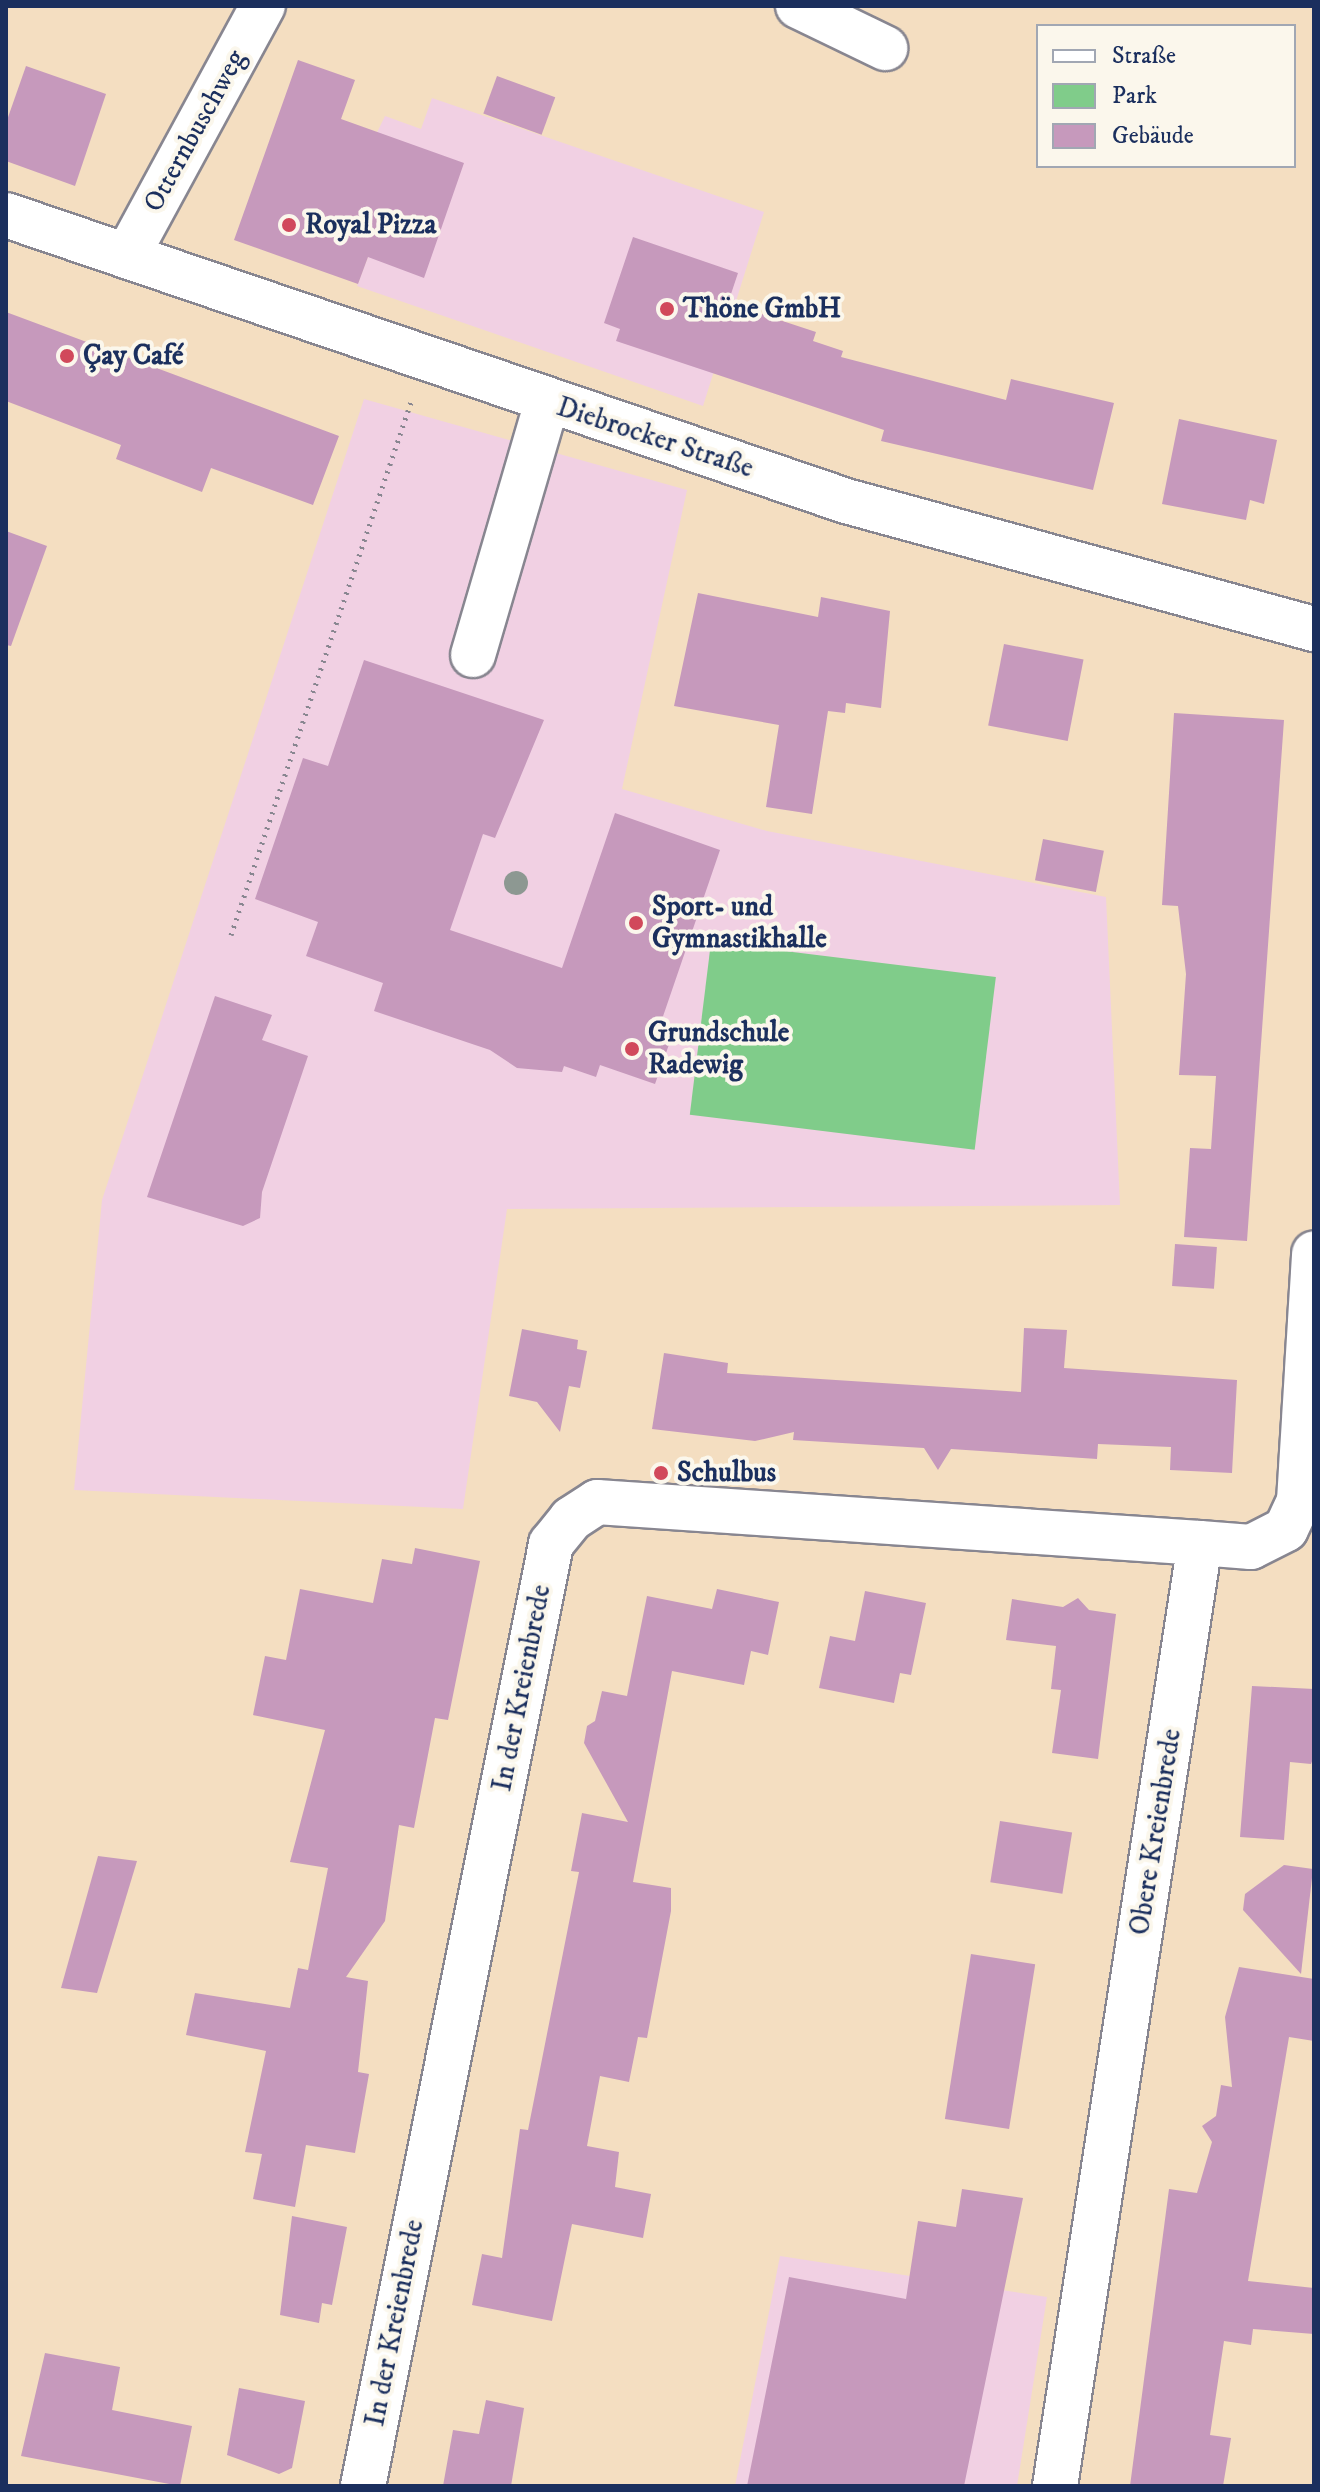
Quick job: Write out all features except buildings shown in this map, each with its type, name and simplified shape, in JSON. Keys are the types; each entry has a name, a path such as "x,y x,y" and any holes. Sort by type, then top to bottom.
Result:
{"street":[{"name":"Otternbuschweg","path":"127,256 263,6"},
{"path":"798,6 885,48"},
{"name":"Diebrocker Straße","path":"6,215 547,402 1014,551 1314,629"},
{"path":"473,655 547,402"},
{"path":"1200,1543 1251,1547 1286,1529 1299,1501 1314,1253"},
{"name":"In der Kreienbrede","path":"363,2486 551,1544 571,1519 597,1502 1200,1543"},
{"name":"Obere Kreienbrede","path":"1055,2486 1200,1543"}],"path":[{"path":"231,935 411,403"}],"shaded area":[{"path":"432,98 764,212 703,406 357,286 368,257 366,155 385,116 421,129"},
{"name":"Grundschule Radewig","path":"364,399 687,490 622,789 767,831 1106,897 1120,1205 507,1209 463,1509 74,1490 102,1200"},
{"path":"780,2256 1047,2297 1017,2486 735,2486"}],"green space":[{"path":"711,942 996,977 975,1150 690,1115"}],"place":[{"name":"Royal Pizza","path":"289,225"},
{"name":"Thöne GmbH","path":"667,309"},
{"name":"Çay Café","path":"67,356"},
{"name":"Sport- und Gymnastikhalle","path":"636,923"},
{"name":"Grundschule Radewig","path":"632,1049"},
{"name":"Schulbus","path":"661,1473"}]}
